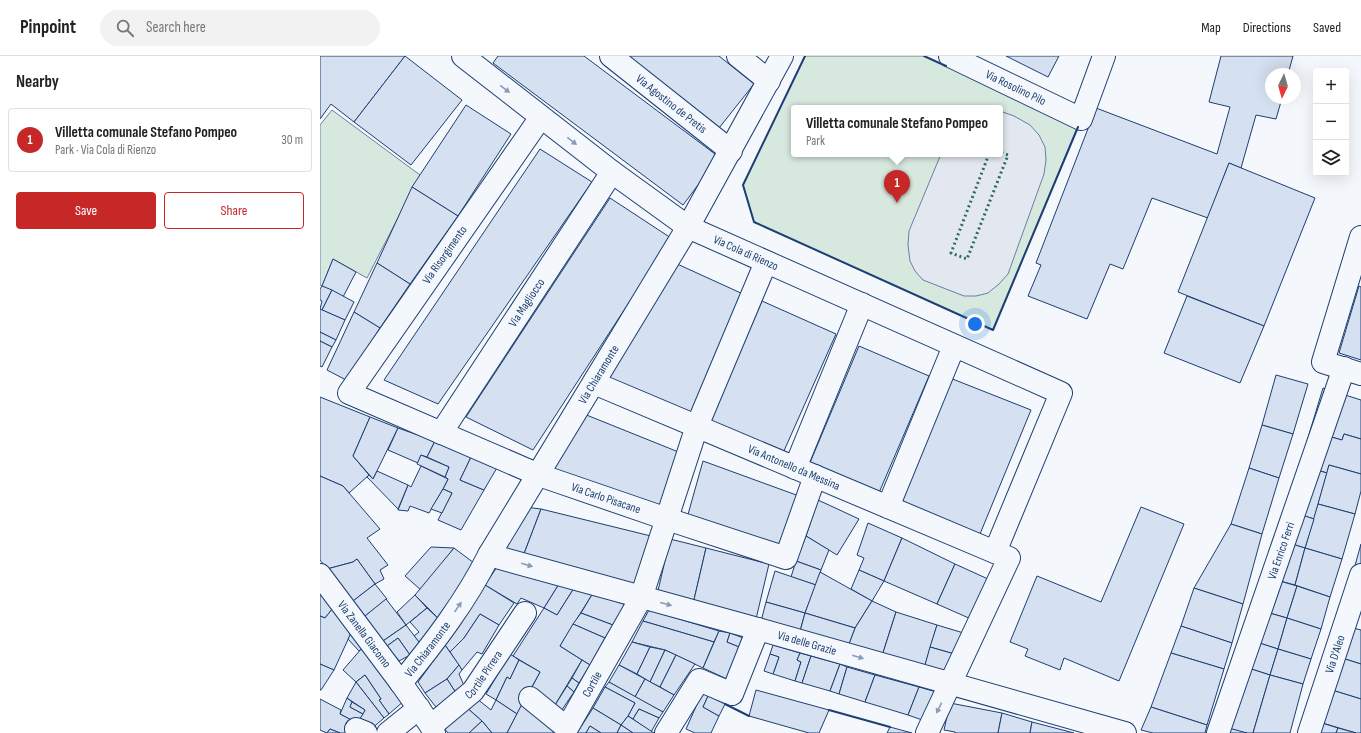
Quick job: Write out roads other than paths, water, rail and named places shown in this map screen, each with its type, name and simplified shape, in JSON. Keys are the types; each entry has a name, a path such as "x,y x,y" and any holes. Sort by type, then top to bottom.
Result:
{"street":[{"name":"Via Agostino de Pretis","path":"611,56 731,151"},
{"path":"738,56 769,81"},
{"name":"Via Chiaramonte","path":"401,683 429,650 477,579 489,555 539,475 688,227 782,56"},
{"name":"Via Rosolino Pilo","path":"950,56 1081,119 1104,56"},
{"name":"Via Cola di Rienzo","path":"477,60 541,117 612,172 688,227 1061,394 994,552"},
{"name":"Via Risorgimento","path":"349,392 541,117"},
{"name":"Via Magliocco","path":"442,433 612,172"},
{"path":"1353,371 1323,362 1356,273 1361,237"},
{"path":"641,598 697,426 766,262"},
{"path":"795,468 862,304"},
{"path":"888,507 954,346"},
{"name":"Via Enrico Ferri","path":"1218,733 1353,371"},
{"name":"Via Antonello da Messina","path":"594,383 1009,558 927,733"},
{"name":"Via Carlo Pisacane","path":"349,392 539,475 786,558 815,476"},
{"name":"Via delle Grazie","path":"489,555 758,629 1125,733"},
{"name":"Via D'Aleo","path":"1309,733 1361,574"},
{"name":"Via Zanella Giacomo","path":"320,575 401,683 428,722"},
{"name":"Cortile","path":"530,698 567,728 641,598"},
{"name":"Cortile Pirrera","path":"388,733 428,722 473,691 525,613"},
{"path":"666,733 699,680 732,694 758,629"}],"place":[{"name":"Villetta comunale Stefano Pompeo","path":"897,203"}]}
